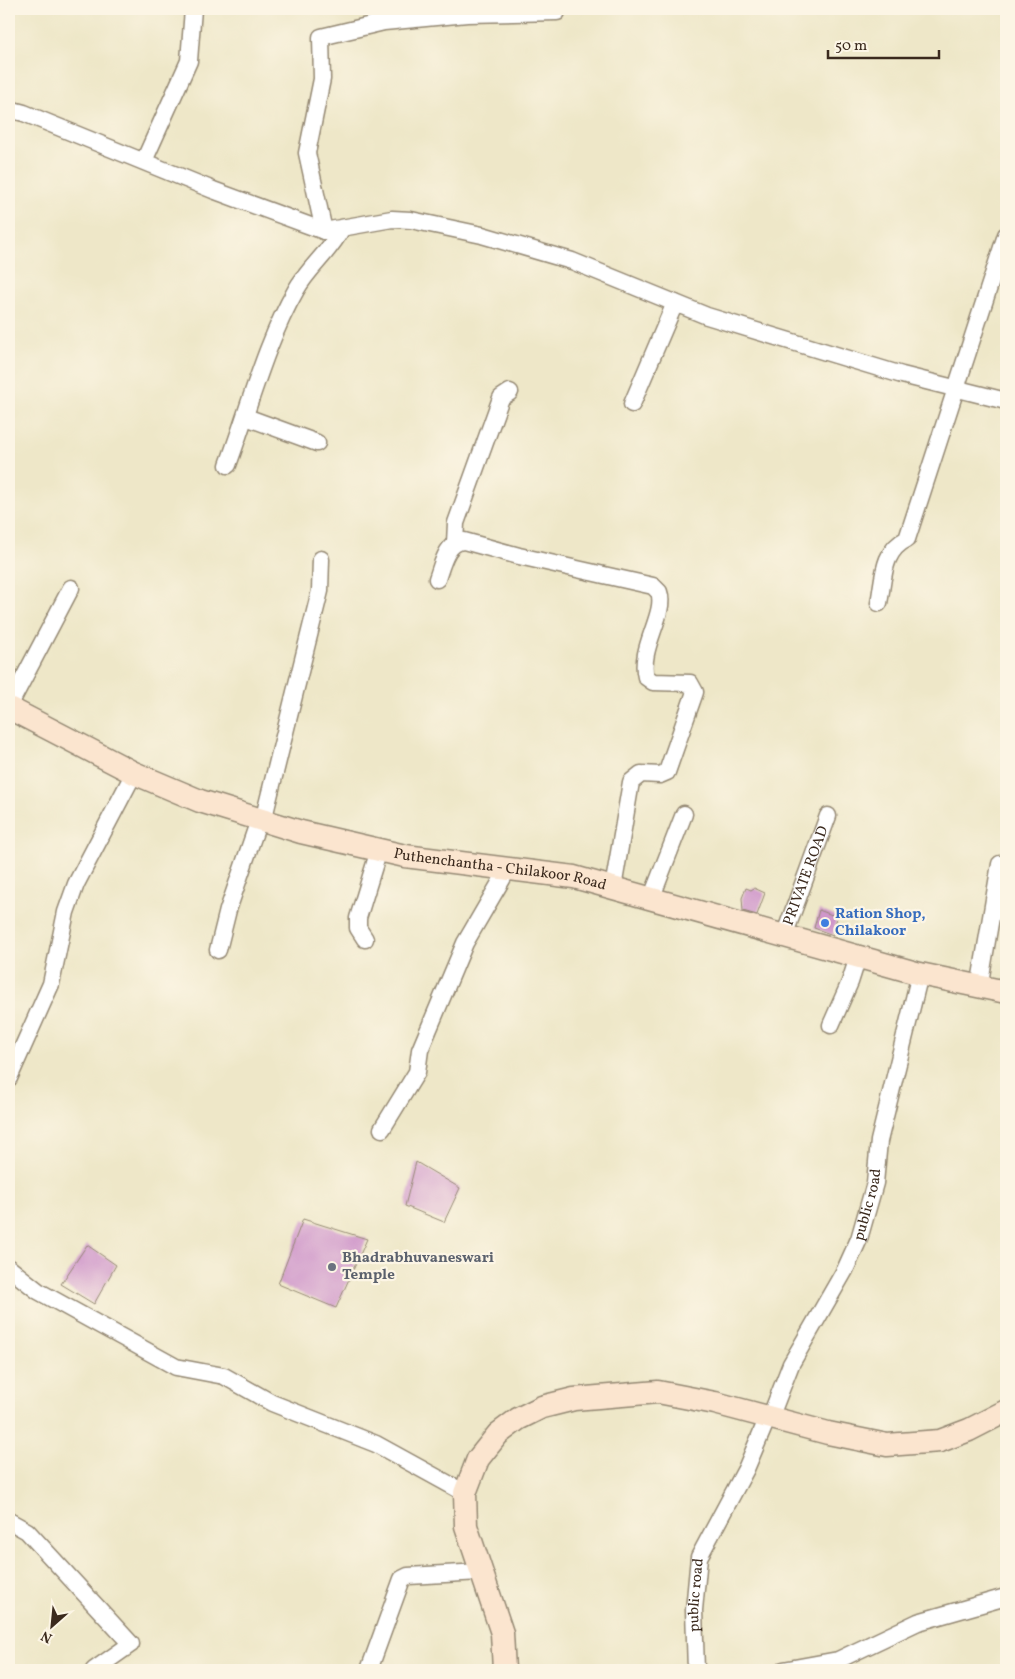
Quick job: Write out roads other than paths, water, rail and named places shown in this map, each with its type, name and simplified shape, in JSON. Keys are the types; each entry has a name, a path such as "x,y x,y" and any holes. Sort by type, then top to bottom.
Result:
{"main road":[{"name":"Puthenchantha - Chilakoor Road","path":"9,707 134,773 200,801 261,821 405,856 574,877 920,974 979,988 1006,992"},
{"path":"504,1670 502,1633 466,1526 465,1493 478,1459 508,1425 542,1407 574,1398 658,1392 715,1403 858,1440 887,1445 940,1441 969,1430 1006,1411"}],"street":[{"path":"144,162 189,62 193,9"},
{"path":"324,231 307,153 322,80 321,37 384,22 467,14 557,12 558,9"},
{"path":"9,109 24,112 144,162 324,231 372,221 401,219 482,235 572,261 675,303 735,324 902,375 1006,401"},
{"path":"228,465 270,349 294,293 305,277 332,247 342,228"},
{"path":"879,603 889,553 895,546 907,539 1006,234"},
{"path":"632,404 675,303"},
{"path":"437,579 449,550 455,543 456,523 501,398 510,392"},
{"path":"246,417 318,443"},
{"path":"455,543 467,541 519,556 652,586 659,592 660,606 645,658 646,677 653,682 690,683 695,690 667,772 660,775 641,774 631,782 613,888"},
{"path":"218,950 232,898 261,821 320,591 321,559"},
{"path":"9,707 71,588"},
{"path":"9,1078 51,984 66,912 76,884 134,773"},
{"path":"651,900 684,814"},
{"name":"PRIVATE ROAD","path":"784,936 828,816"},
{"path":"365,939 358,926 358,918 379,850"},
{"path":"979,988 1000,864"},
{"path":"382,1129 417,1072 420,1050 465,943 508,869"},
{"path":"831,1024 850,982 858,956"},
{"name":"public road","path":"696,1670 694,1610 699,1557 746,1469 791,1364 845,1270 859,1239 875,1183 879,1142 920,974"},
{"path":"9,1268 38,1291 176,1367 224,1376 272,1403 384,1448 465,1493"},
{"path":"9,1521 27,1530 105,1618 131,1644 94,1670"},
{"path":"369,1670 402,1578 408,1576 481,1572"},
{"path":"783,1670 838,1660 918,1622 1006,1597"}],"place":[{"name":"Ration Shop, Chilakoor","path":"825,923"},
{"name":"Bhadrabhuvaneswari Temple","path":"332,1267"}]}
